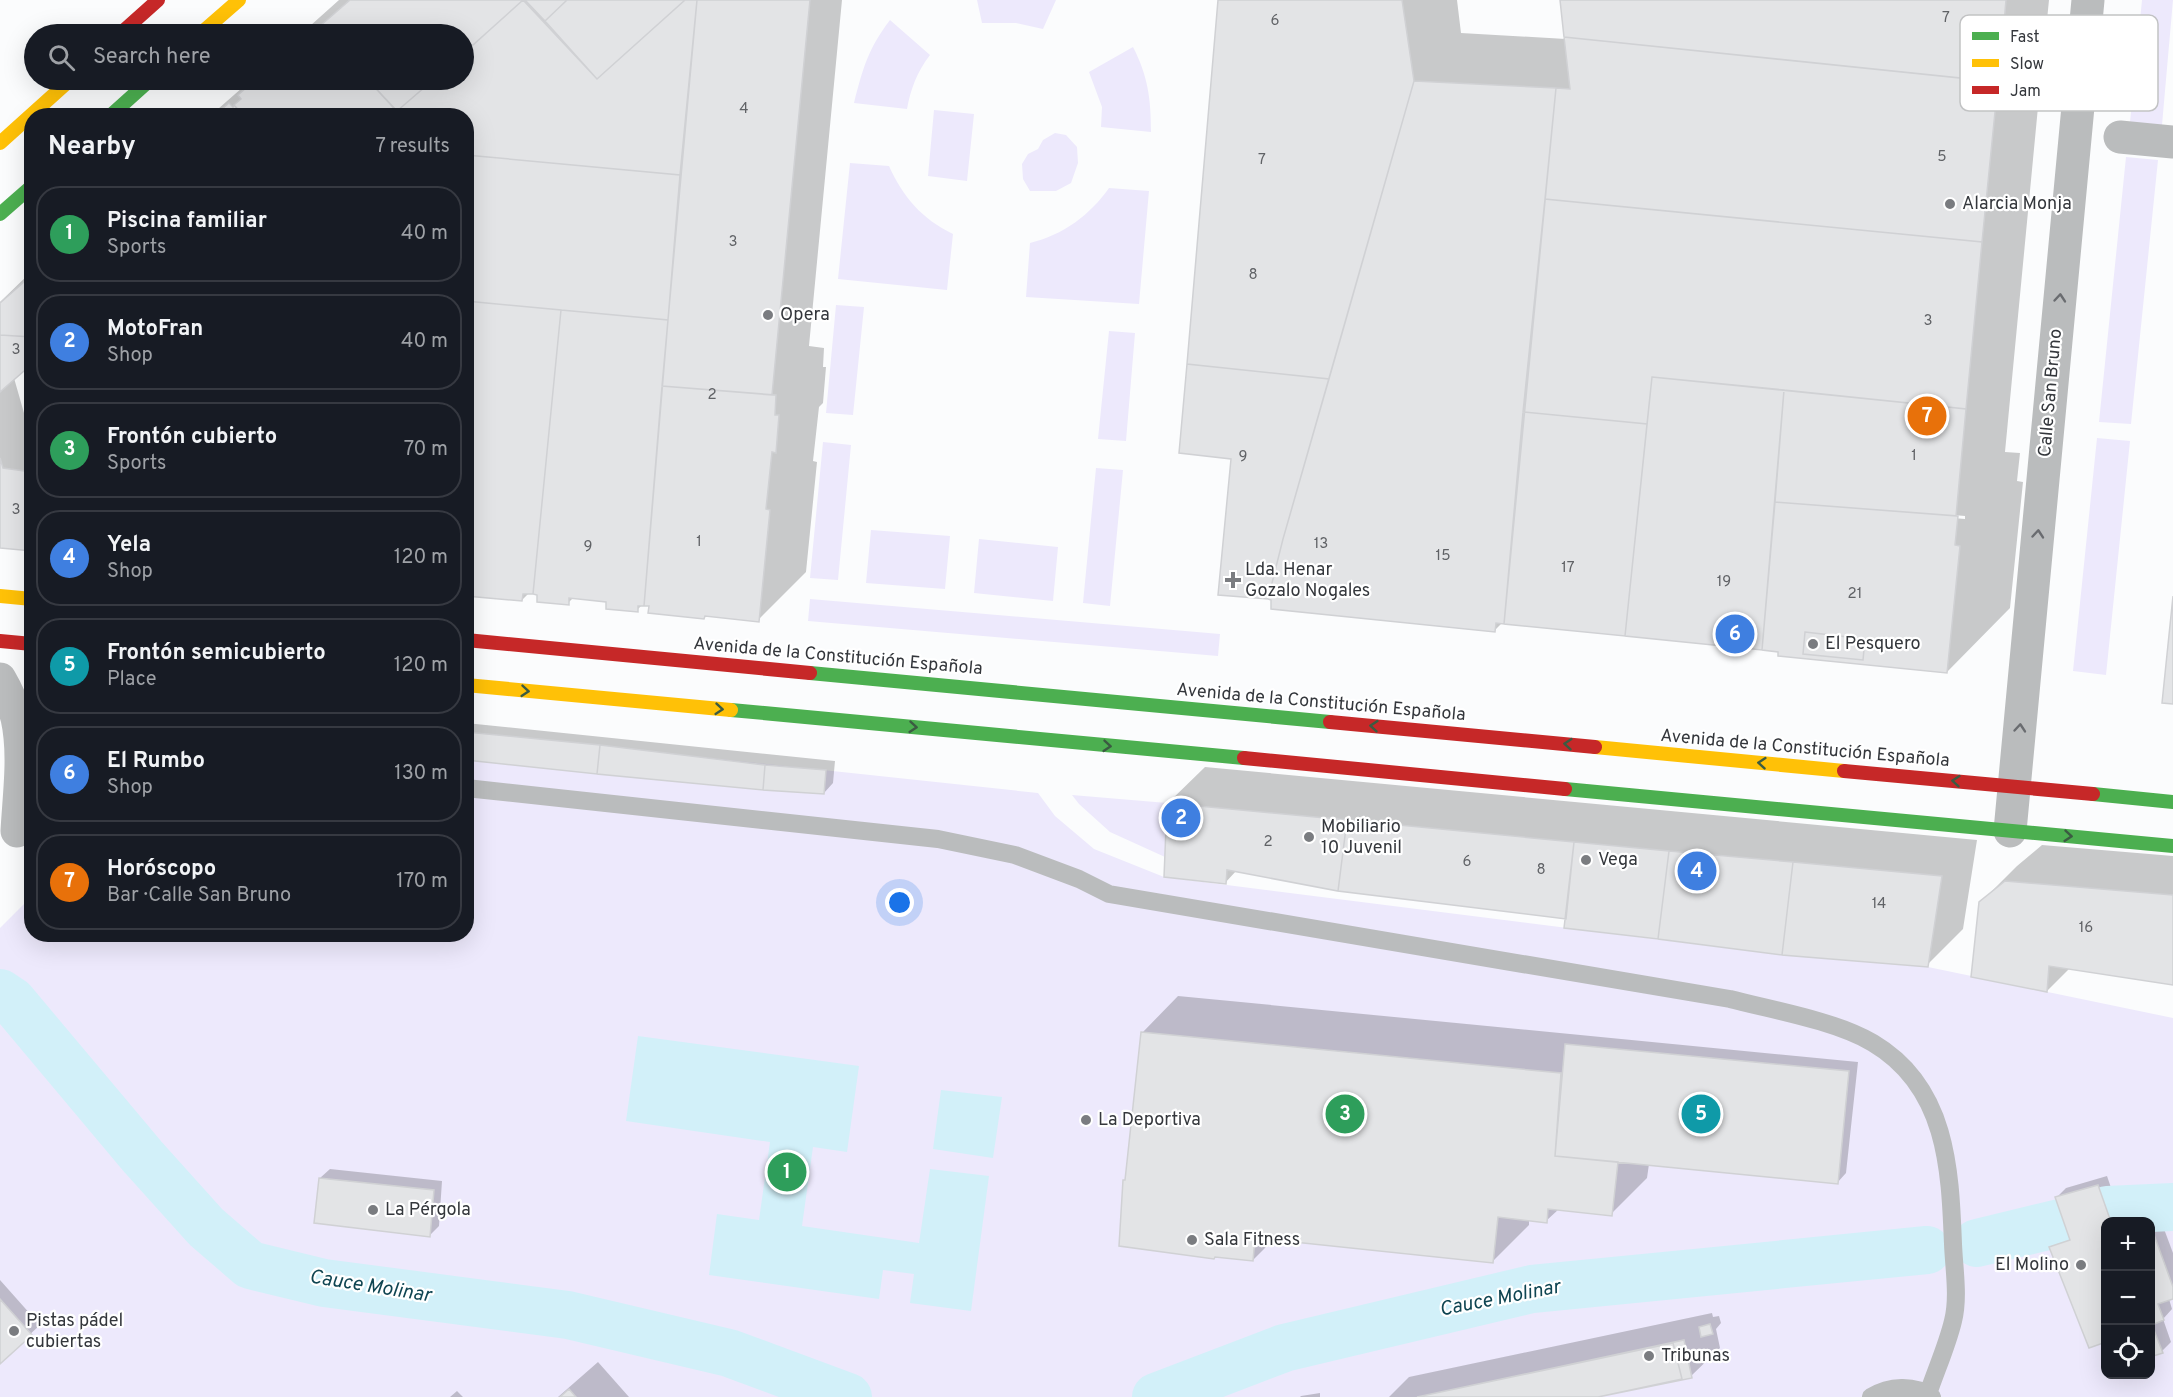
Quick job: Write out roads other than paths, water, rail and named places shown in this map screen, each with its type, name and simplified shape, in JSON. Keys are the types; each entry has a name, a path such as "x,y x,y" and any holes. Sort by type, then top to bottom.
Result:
{"highway":[{"path":"131,24 158,0"},
{"path":"211,24 238,0"},
{"path":"39,108 59,90"},
{"path":"119,108 139,90"},
{"path":"0,143 24,121"},
{"path":"0,214 24,193"},
{"path":"0,596 24,598"},
{"path":"0,641 24,643"},
{"name":"Avenida de la Constitución Española","path":"474,641 2173,802"},
{"path":"474,686 2173,846"}],"street":[{"name":"Calle San Bruno","path":"2087,15 2088,0"},
{"name":"Calle San Bruno","path":"2010,831 2078,111"},
{"path":"2120,137 2173,142"},
{"path":"0,679 11,699 17,719 20,768 16,832"}],"lane":[{"path":"474,789 938,839 1015,855 1079,879 1109,894 1730,999 1831,1026 1873,1043 1902,1066 1926,1096 1936,1119 1949,1169 1954,1271 1953,1320 1930,1396 1913,1389 1897,1388 1871,1397"}],"water":[{"path":"638,1036 859,1066 847,1152 813,1147 802,1226 919,1243 930,1169 989,1176 971,1311 910,1303 914,1274 883,1270 879,1299 709,1275 717,1214 759,1220 770,1142 626,1121"},
{"path":"941,1090 1002,1097 993,1158 933,1149"}],"waterway":[{"name":"Cauce Molinar","path":"0,993 12,1001 143,1157 206,1227 250,1265 324,1283 568,1315 729,1353 848,1397"},
{"name":"Cauce Molinar","path":"2107,1210 2173,1207"},
{"name":"Cauce Molinar","path":"1977,1243 2064,1222"},
{"name":"Cauce Molinar","path":"1156,1397 1284,1348 1532,1289 1927,1250"}],"place":[{"name":"Alarcia Monja","path":"1950,204"},
{"name":"Opera","path":"768,315"},
{"name":"Horóscopo","path":"1927,416"},
{"name":"Lda. Henar Gozalo Nogales","path":"1233,580"},
{"name":"El Rumbo","path":"1735,634"},
{"name":"El Pesquero","path":"1813,644"},
{"name":"MotoFran","path":"1181,818"},
{"name":"Mobiliario 10 Juvenil","path":"1309,837"},
{"name":"Vega","path":"1586,860"},
{"name":"Yela","path":"1697,871"},
{"name":"Frontón cubierto","path":"1345,1114"},
{"name":"Frontón semicubierto","path":"1701,1114"},
{"name":"La Deportiva","path":"1086,1120"},
{"name":"Piscina familiar","path":"787,1172"},
{"name":"La Pérgola","path":"373,1210"},
{"name":"Sala Fitness","path":"1192,1240"},
{"name":"El Molino","path":"2081,1265"},
{"name":"Pistas pádel cubiertas","path":"14,1331"},
{"name":"Tribunas","path":"1649,1356"}]}
